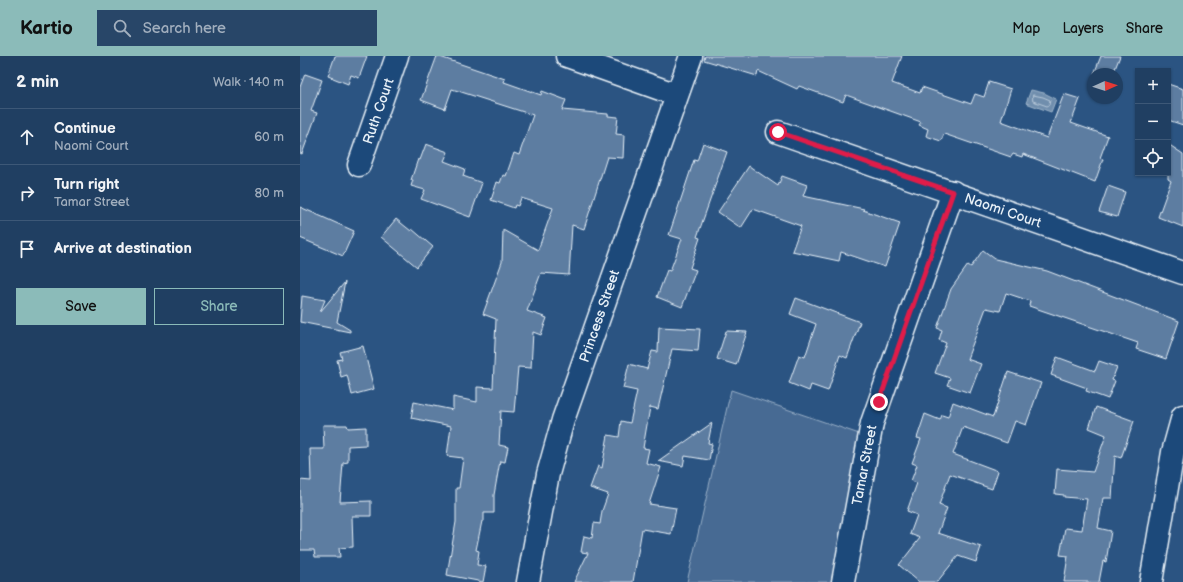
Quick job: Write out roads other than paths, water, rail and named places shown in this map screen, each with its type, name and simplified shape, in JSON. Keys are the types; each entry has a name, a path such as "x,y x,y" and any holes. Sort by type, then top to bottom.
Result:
{"street":[{"name":"Ruth Court","path":"359,165 398,56"},
{"path":"567,56 677,94"},
{"name":"Princess Street","path":"528,582 545,488 563,420 691,56"},
{"name":"Naomi Court","path":"778,132 1183,273"},
{"name":"Tamar Street","path":"843,582 872,423 953,192"},
{"path":"1151,582 1173,452 1183,416"}],"water":[{"path":"1031,90 1044,93 1056,99 1051,112 1026,103"}]}
